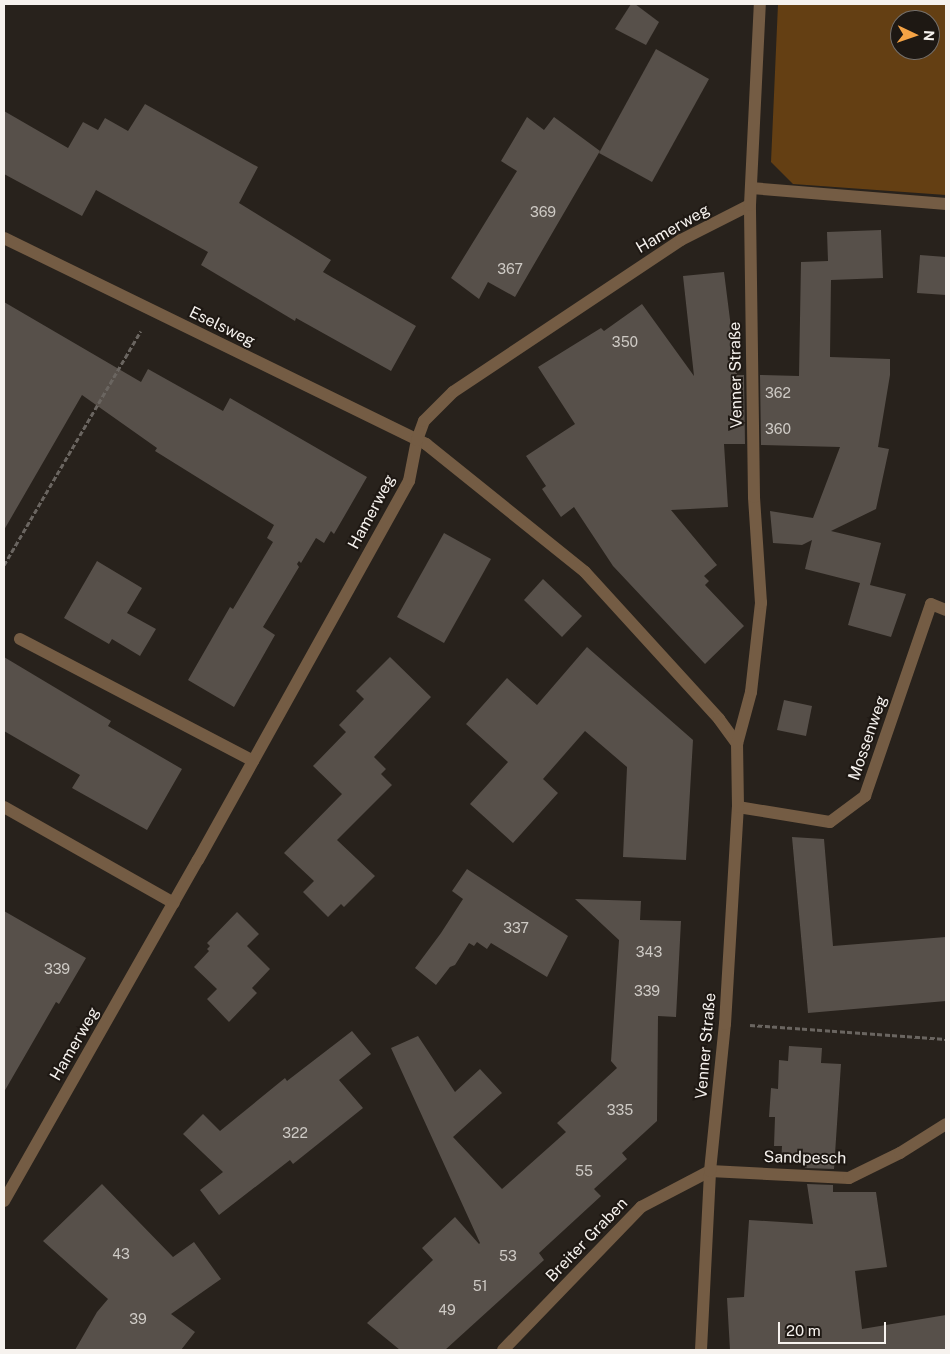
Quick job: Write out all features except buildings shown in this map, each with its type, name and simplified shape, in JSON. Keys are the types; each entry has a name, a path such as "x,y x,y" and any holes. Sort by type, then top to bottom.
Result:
{"street":[{"name":"Venner Straße","path":"701,1350 710,1172 725,1024 738,808 737,744 751,692 761,603 754,497 750,206 760,4"},
{"path":"751,188 946,204"},
{"name":"Hamerweg","path":"4,1201 174,903 409,481 422,442 424,421 453,392 681,240 750,206"},
{"name":"Eselsweg","path":"4,238 422,442"},
{"path":"422,442 585,572 719,719 737,744"},
{"name":"Mossenweg","path":"738,808 830,822 865,796 931,604 946,610"},
{"path":"20,640 253,761"},
{"path":"4,807 174,903"},
{"name":"Sandpesch","path":"710,1172 848,1178 900,1153 946,1124"},
{"name":"Breiter Graben","path":"503,1350 641,1207 710,1172"}],"path":[{"path":"4,565 152,311"},
{"path":"725,1024 946,1039"}],"shaded area":[{"path":"778,4 946,4 946,195 793,184 771,162"}]}
